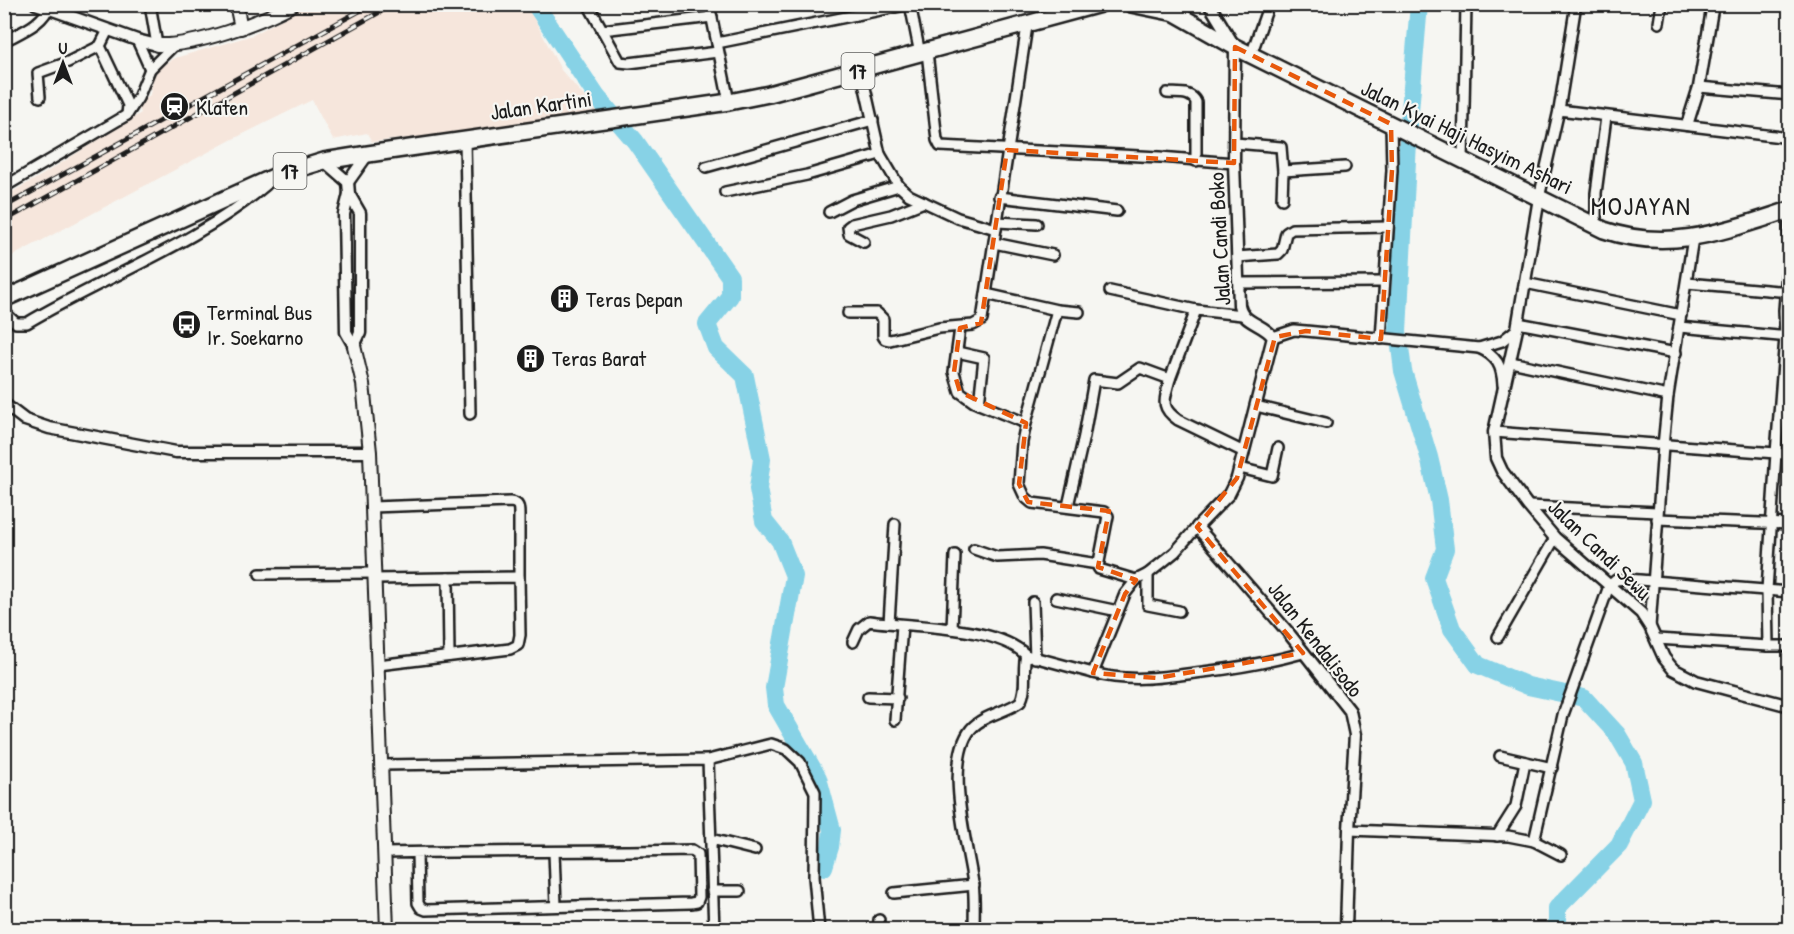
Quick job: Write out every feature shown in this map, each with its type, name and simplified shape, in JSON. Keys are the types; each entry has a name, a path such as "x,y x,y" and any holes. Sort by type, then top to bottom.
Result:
{"highway":[{"path":"1131,4 1175,13 1235,47"},
{"path":"1154,8 1171,9 1183,4"},
{"name":"Jalan Kartini","path":"4,299 278,175 324,161 465,138 729,102 861,70 1095,6"},
{"name":"Jalan Kyai Haji Hasyim Ashari","path":"1235,47 1596,226 1626,237 1693,238 1789,210"}],"main road":[{"path":"236,4 241,28"},
{"path":"157,45 173,46 241,28 294,4"},
{"path":"354,346 363,384 370,452 387,930"}],"street":[{"path":"36,4 136,40 157,45 150,4"},
{"path":"4,40 37,23 52,8 68,4"},
{"path":"588,4 618,60 623,63 717,47 911,5 924,53 939,144 944,147 1160,157 1234,164"},
{"path":"709,4 729,102"},
{"path":"1209,4 1235,47"},
{"path":"1251,55 1269,4"},
{"path":"1462,160 1466,4"},
{"path":"1539,198 1559,110 1576,4"},
{"path":"1659,23 1662,4"},
{"path":"1687,125 1699,87 1713,6 1695,4"},
{"path":"602,30 711,16"},
{"path":"848,313 877,313 884,320 883,336 890,340 939,328 960,328 978,324 982,320 999,197 1027,26"},
{"path":"40,97 38,73 68,62 100,46 108,30"},
{"path":"136,40 150,69"},
{"path":"100,46 128,105 128,115"},
{"path":"5,186 128,115 150,69 173,46"},
{"name":"Jalan Candi Boko","path":"1235,47 1234,164 1239,305 1242,315 1268,331 1273,337"},
{"path":"861,70 880,154 899,186 909,195 958,218 996,225 1038,224"},
{"path":"1699,87 1790,95"},
{"path":"1167,93 1190,94 1196,102 1196,161"},
{"path":"1559,110 1790,138"},
{"path":"1596,226 1596,193 1606,117"},
{"path":"706,167 873,120"},
{"path":"1385,339 1384,282 1397,127"},
{"path":"465,138 470,414"},
{"path":"1235,142 1281,147 1282,199"},
{"path":"354,346 346,332 344,214 349,188 368,154"},
{"path":"725,192 807,176 880,154"},
{"path":"324,161 349,188 360,213 360,333 354,346"},
{"path":"1283,171 1345,166"},
{"path":"4,312 16,323 27,323 173,246 246,202 278,175"},
{"path":"828,212 852,200 899,186"},
{"path":"999,197 1117,211"},
{"name":"Jalan Candi Sewu","path":"1539,198 1518,326 1494,432 1496,458 1502,471 1555,538 1641,614 1650,627 1664,658 1673,669 1696,681 1790,706"},
{"path":"864,242 849,234 849,226 924,202"},
{"path":"1768,646 1767,590 1771,523 1787,337 1789,210"},
{"path":"344,214 360,213"},
{"path":"1237,257 1278,254 1282,250 1286,233 1292,229 1388,227"},
{"path":"1650,627 1668,396 1693,238"},
{"path":"994,243 1053,255"},
{"path":"1240,283 1384,282"},
{"path":"1525,283 1681,315"},
{"path":"1687,283 1788,292"},
{"path":"1110,291 1196,310 1242,315"},
{"path":"986,294 1058,310 1078,312"},
{"path":"1058,310 1026,423 1019,484 1024,497 1032,503 1099,510 1107,514 1099,569 1136,580"},
{"path":"1196,310 1170,379 1164,402 1169,414 1244,452"},
{"path":"1479,348 1502,341 1518,326 1676,353"},
{"path":"1679,327 1787,337"},
{"path":"960,328 954,372 956,384 963,396 1026,423"},
{"path":"1093,674 1125,594 1136,580 1148,574 1175,552 1229,494 1240,468 1273,337 1294,330 1479,348 1491,353 1498,361 1503,390"},
{"path":"957,352 984,358 979,404"},
{"path":"1511,362 1668,396"},
{"path":"1068,506 1094,380 1115,383 1142,368 1170,379"},
{"path":"4,404 25,420 49,428 176,452 370,452"},
{"path":"1256,406 1326,423"},
{"path":"1494,432 1790,454"},
{"path":"1240,468 1272,476 1278,448"},
{"path":"372,507 510,502 516,503 519,507 520,635 518,645 510,648 378,665"},
{"path":"1528,506 1790,524"},
{"path":"889,623 895,524"},
{"name":"Jalan Kendalisodo","path":"1197,527 1260,599 1350,711 1355,735 1346,930"},
{"path":"1498,637 1555,538"},
{"path":"974,549 997,557 1040,555 1098,564"},
{"path":"952,629 956,555"},
{"path":"260,574 448,578 519,577"},
{"path":"1148,574 1148,605 1179,611"},
{"path":"448,578 449,656"},
{"path":"1534,841 1563,715 1609,586 1621,579 1790,592"},
{"path":"1056,598 1118,611"},
{"path":"974,930 974,885 959,789 959,754 972,728 1020,702 1023,697 1023,664 1030,657 1033,602"},
{"path":"853,642 863,623 869,621 952,629 999,639 1030,657 1116,678 1156,678 1231,669 1303,653"},
{"path":"895,720 902,625"},
{"path":"1656,639 1790,646"},
{"path":"868,698 898,698"},
{"path":"382,765 708,760 771,744 786,748 800,762 815,792 814,877 819,930"},
{"path":"1500,756 1552,768"},
{"path":"708,760 714,930"},
{"path":"1497,836 1516,806 1525,762"},
{"path":"1349,830 1497,836 1534,841 1561,855"},
{"path":"711,839 755,850"},
{"path":"385,853 692,850 698,857 699,897 697,902 422,908 418,903 417,853"},
{"path":"554,852 556,906"},
{"path":"894,893 974,885"},
{"path":"712,891 740,891"}],"highlighted area":[{"path":"1235,47 1391,124 1392,170 1381,339 1306,331 1275,337 1237,478 1197,527 1303,653 1157,678 1093,673 1125,594 1136,580 1098,567 1109,511 1028,502 1019,484 1026,423 960,392 954,372 960,328 981,323 1007,150 1234,163"}],"shaded area":[{"path":"307,5 527,5 561,70 597,111 458,133 372,142 367,133 333,140 312,100 231,140 5,260 5,196 141,113 137,104 150,95 153,78 159,68 175,58 253,35"}],"waterway":[{"path":"535,4 597,97 635,141 730,277 730,296 707,324 716,348 745,376 762,459 758,489 764,521 780,541 794,576 774,688 776,705 818,778 832,830 824,867"},
{"path":"1419,4 1409,123 1398,331 1403,371 1429,457 1439,500 1445,549 1434,578 1452,629 1478,665 1528,686 1584,698 1617,734 1634,763 1642,800 1619,845 1557,908 1557,930"}],"railway":[{"path":"4,207 372,4"},
{"path":"4,221 394,4"}],"place":[{"name":"Klaten","path":"175,107"},
{"name":"Teras Depan","path":"565,299"},
{"name":"Terminal Bus Ir. Soekarno","path":"186,325"},
{"name":"Teras Barat","path":"531,358"}],"district":[{"name":"MOJAYAN","path":"1641,205"}]}
